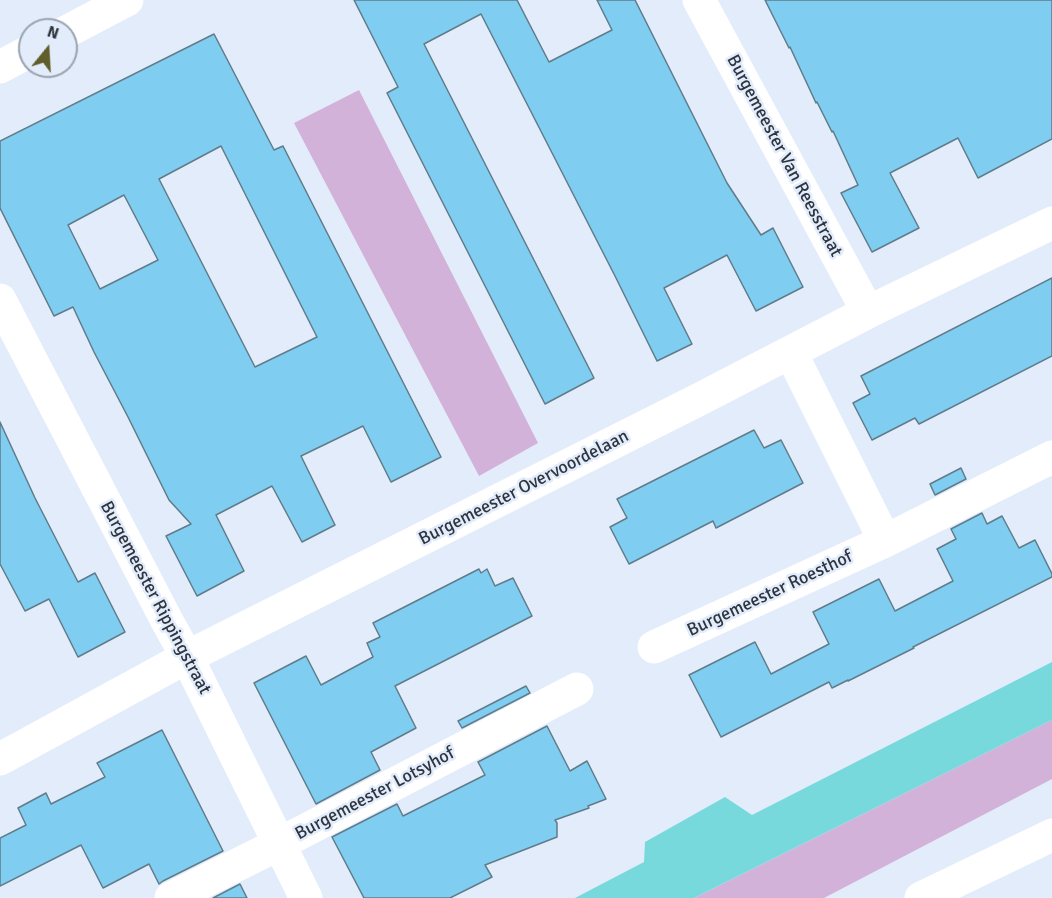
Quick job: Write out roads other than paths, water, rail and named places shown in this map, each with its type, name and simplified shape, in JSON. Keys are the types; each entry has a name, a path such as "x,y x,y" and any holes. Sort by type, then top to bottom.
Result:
{"street":[{"path":"78,26 127,0"},
{"name":"Burgemeester Van Reesstraat","path":"699,0 868,312"},
{"path":"0,67 18,57"},
{"name":"Burgemeester Overvoordelaan","path":"0,759 188,657 868,312 1052,223"},
{"name":"Burgemeester Rippingstraat","path":"0,300 188,657 306,898"},
{"path":"791,353 885,541"},
{"name":"Burgemeester Roesthof","path":"654,647 885,541 1052,457"},
{"name":"Burgemeester Lotsyhof","path":"171,898 577,689"},
{"path":"921,898 1052,835"}]}
